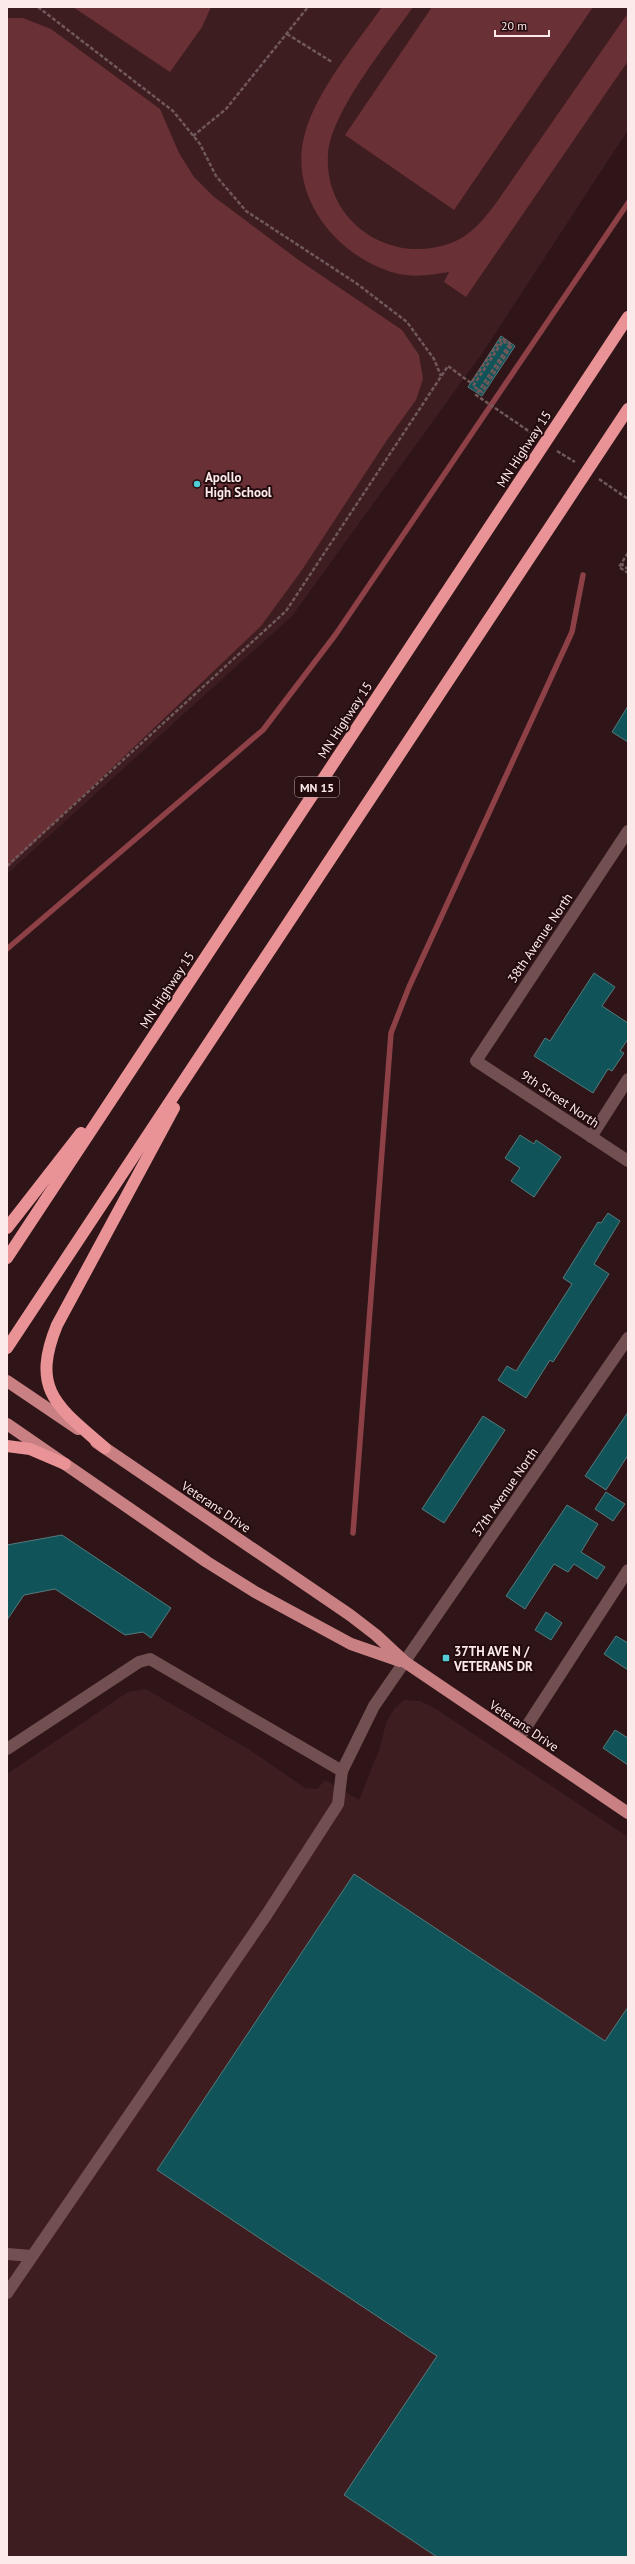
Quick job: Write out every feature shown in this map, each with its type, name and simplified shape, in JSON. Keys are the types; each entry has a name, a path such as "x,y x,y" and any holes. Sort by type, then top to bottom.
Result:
{"highway":[{"name":"MN Highway 15","path":"7,1258 628,317"},
{"path":"7,1348 628,409"},
{"path":"105,1448 71,1419 52,1397 46,1378 47,1352 57,1325 207,1046"},
{"path":"7,1228 137,1061"},
{"path":"7,1446 30,1449 66,1464"}],"main road":[{"name":"Veterans Drive","path":"7,1381 350,1615 376,1635 404,1662 519,1738 628,1813"},
{"name":"Veterans Drive","path":"7,1424 207,1562 255,1592 351,1644 404,1662"}],"street":[{"name":"38th Avenue North","path":"476,1060 628,831"},
{"name":"9th Street North","path":"476,1060 628,1161"},
{"path":"591,1137 628,1080"},
{"name":"37th Avenue North","path":"7,2293 263,1920 338,1804 342,1771 374,1706 628,1338"},
{"path":"519,1738 628,1570"},
{"path":"7,1749 139,1662 150,1659 342,1771"},
{"path":"7,2254 32,2256"}],"path":[{"path":"38,7 173,111 200,144 216,176 246,211 356,283 407,322 434,359 441,376"},
{"path":"193,136 226,109 308,7"},
{"path":"287,34 332,62"},
{"path":"7,866 286,611 448,366 471,383 502,338 512,345 482,392 477,389 473,386 503,341 510,345 480,389 476,395"},
{"path":"628,554 622,565 628,569"},
{"path":"628,554 619,567 628,573"}],"shaded area":[{"name":"Apollo High School","path":"7,7 628,7 628,130 483,352 292,616 7,874"},
{"path":"73,7 211,7 202,27 170,72"},
{"path":"382,7 413,7 362,79 349,99 339,119 331,138 328,155 330,179 337,200 349,218 365,232 384,243 405,248 428,249 458,240 470,232 494,206 628,13 628,61 466,297 444,282 449,272 422,276 402,275 374,265 354,253 336,238 322,221 310,201 303,179 301,156 305,133 318,100 338,68"},
{"path":"432,7 593,7 454,210 345,135"},
{"path":"7,18 23,18 51,29 160,109 179,153 194,177 213,196 300,261 402,330 419,355 423,379 416,400 387,440 302,570 261,626 7,868"},
{"path":"146,1689 250,1750 305,1788 317,1789 325,1780 359,1800 380,1747 386,1723 394,1709 404,1700 420,1701 436,1709 628,1837 628,2557 7,2557 7,1774 128,1692"}],"building":[{"path":"501,336 515,346 482,396 468,387"},
{"path":"628,706 628,742 612,732"},
{"path":"594,973 615,987 602,1006 628,1023 628,1039 620,1051 624,1053 612,1071 608,1069 593,1093 534,1056 545,1038 550,1041"},
{"path":"520,1135 534,1144 536,1140 561,1157 534,1197 511,1181 520,1168 505,1158"},
{"path":"608,1213 620,1221 594,1264 609,1274 553,1362 550,1360 526,1398 498,1380 507,1366 516,1371 572,1284 563,1278 598,1222 601,1223"},
{"path":"628,1412 628,1455 606,1490 585,1476"},
{"path":"483,1416 505,1430 444,1523 422,1509"},
{"path":"606,1492 625,1504 613,1521 595,1509"},
{"path":"567,1505 598,1524 581,1552 605,1567 597,1579 574,1564 568,1572 554,1564 525,1609 506,1596"},
{"path":"62,1535 171,1608 151,1638 143,1632 125,1635 55,1589 24,1595 7,1620 7,1545"},
{"path":"546,1612 562,1623 551,1640 535,1630"},
{"path":"616,1636 628,1643 628,1670 604,1654"},
{"path":"615,1730 628,1738 628,1765 603,1748"},
{"path":"354,1874 605,2041 628,2007 628,2557 437,2557 344,2495 437,2356 157,2170"}],"waterway":[{"path":"7,949 263,730 336,634 628,203"},
{"path":"353,1533 391,1033 409,987 572,632 583,575"}],"place":[{"name":"Apollo High School","path":"197,484"},
{"name":"37TH AVE N / VETERANS DR","path":"446,1658"}]}
